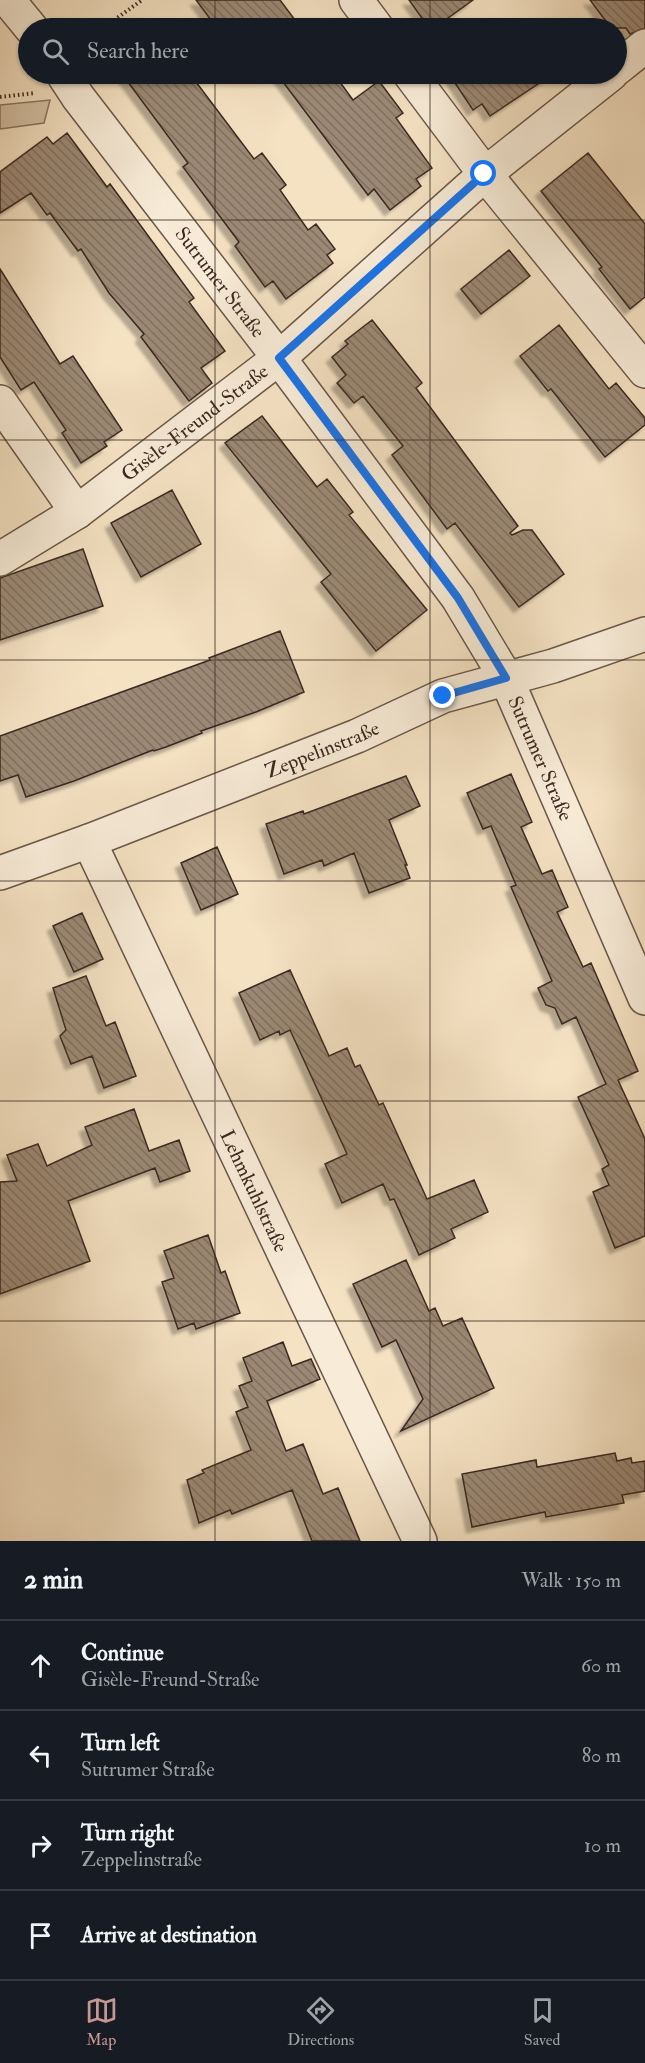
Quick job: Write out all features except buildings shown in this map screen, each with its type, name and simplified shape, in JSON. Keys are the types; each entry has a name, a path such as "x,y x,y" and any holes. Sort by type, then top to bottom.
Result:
{"street":[{"path":"8,0 23,18"},
{"path":"356,0 370,18"},
{"path":"627,60 645,46"},
{"name":"Sutrumer Straße","path":"70,84 279,358 458,598 506,678 645,998"},
{"path":"417,84 484,174 645,371"},
{"name":"Gisèle-Freund-Straße","path":"0,559 77,512 279,358 484,174 598,84"},
{"path":"0,402 77,512"},
{"name":"Zeppelinstraße","path":"0,873 89,842 357,736 443,696 553,666 645,633"},
{"name":"Lehmkuhlstraße","path":"89,842 420,1541"}],"path":[{"path":"117,18 142,0"}],"shaded area":[{"path":"50,100 44,123 0,129 0,105"}],"route":[{"path":"443,696 506,678 458,598 279,358 484,174"}]}
